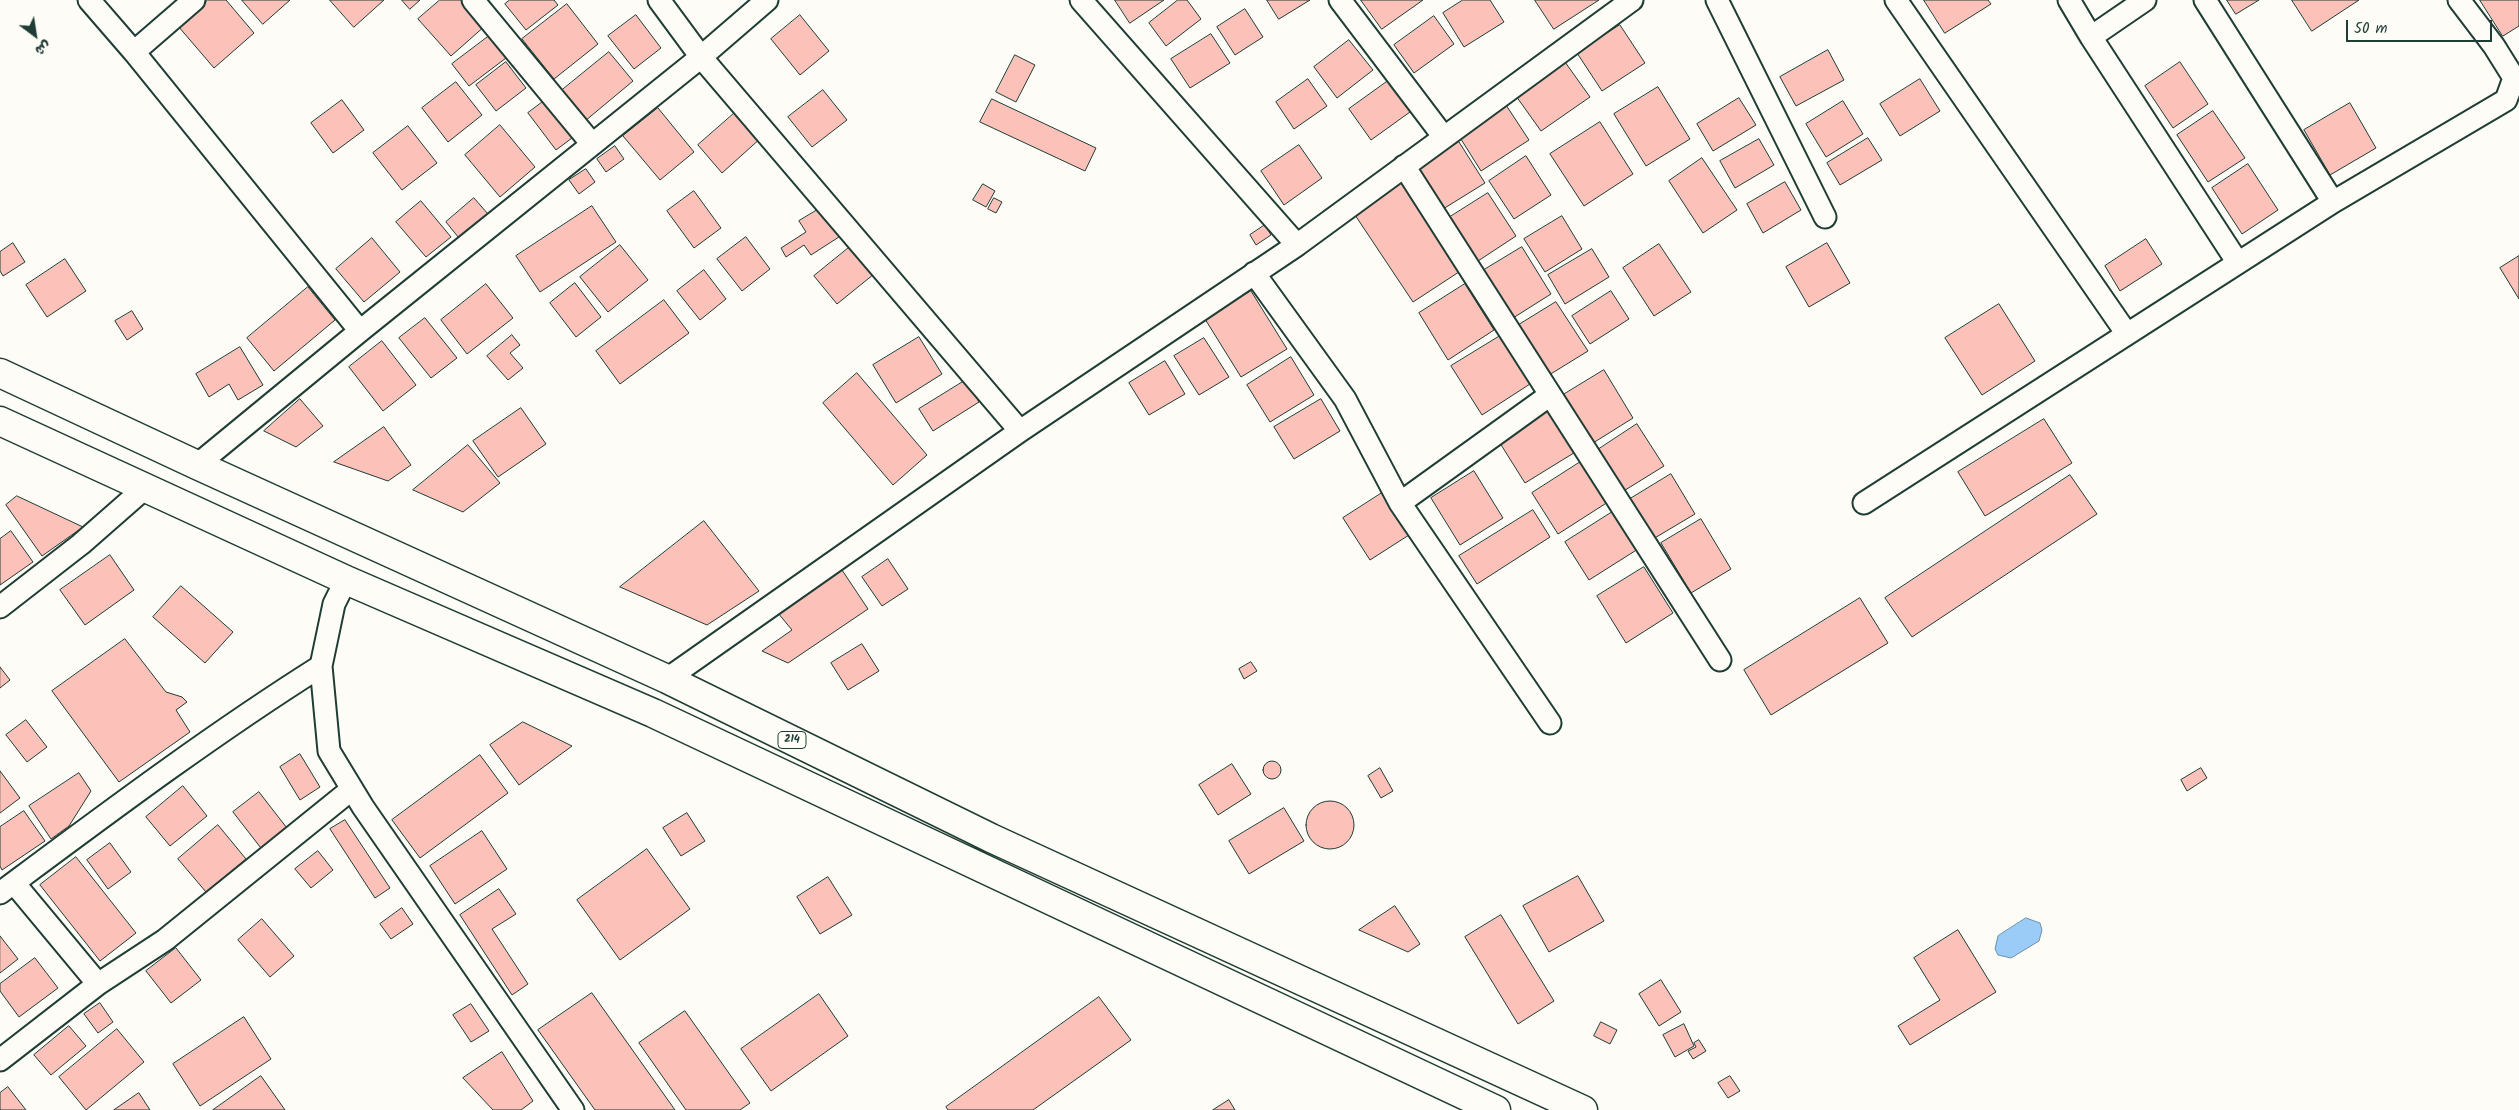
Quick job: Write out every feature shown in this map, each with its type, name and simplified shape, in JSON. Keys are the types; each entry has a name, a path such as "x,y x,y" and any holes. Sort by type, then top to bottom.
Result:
{"highway":[{"name":"214","path":"0,372 197,465 667,679 991,838 1583,1110"},
{"path":"0,422 146,487 346,580 653,712 1496,1110"},
{"path":"315,566 332,527"},
{"path":"383,596 400,558"}],"street":[{"path":"88,0 134,52 360,331"},
{"path":"134,52 194,0"},
{"path":"473,0 592,144"},
{"path":"659,0 701,58 1020,431"},
{"path":"197,465 360,331 701,58 767,0"},
{"path":"1081,0 1297,245"},
{"path":"1340,0 1443,136"},
{"path":"667,679 1020,431 1297,245 1443,136 1632,0"},
{"path":"1717,0 1825,217"},
{"path":"1896,0 2126,334"},
{"path":"2069,0 2238,263"},
{"path":"2091,37 2146,0"},
{"path":"2205,0 2333,202"},
{"path":"1864,503 2333,202 2506,100 2514,78 2494,46 2459,0"},
{"path":"1404,166 1720,660"},
{"path":"1254,273 1345,399 1400,503 1550,723"},
{"path":"1400,503 1550,395"},
{"path":"0,607 80,544 146,487"},
{"path":"346,580 334,604 321,666 330,751 352,789 573,1110"},
{"path":"98,984 7,888 250,711 321,666"},
{"path":"0,1060 98,984 165,940 352,789"}],"water":[{"path":"2026,918 2040,923 2042,930 2039,941 2011,958 1998,955 1995,949 1998,936"}],"building":[{"path":"208,0 226,0 254,33 214,68 178,26"},
{"path":"242,0 290,0 263,24"},
{"path":"330,0 384,0 354,27"},
{"path":"402,0 420,0 410,9"},
{"path":"440,0 463,0 486,25 451,56 418,19"},
{"path":"510,0 554,0 558,5 526,30 505,4"},
{"path":"1115,0 1164,0 1130,23"},
{"path":"1178,0 1187,0 1201,19 1166,46 1149,23"},
{"path":"1267,0 1310,0 1279,19"},
{"path":"1361,0 1423,0 1382,29"},
{"path":"1463,0 1490,0 1504,22 1464,47 1443,13"},
{"path":"1535,0 1599,0 1554,29"},
{"path":"1924,0 1988,0 1991,4 1945,33"},
{"path":"2227,0 2259,0 2236,14"},
{"path":"2292,0 2359,0 2312,31"},
{"path":"2480,0 2519,0 2519,26 2503,36"},
{"path":"567,4 598,44 554,79 522,39"},
{"path":"1245,9 1263,37 1235,55 1217,27"},
{"path":"636,15 661,48 634,69 608,36"},
{"path":"800,15 829,51 800,75 771,39"},
{"path":"1434,16 1454,44 1414,73 1394,45"},
{"path":"1620,25 1645,63 1602,91 1577,53"},
{"path":"493,33 510,55 469,86 452,64"},
{"path":"1211,34 1230,63 1190,88 1171,59"},
{"path":"1349,40 1373,70 1337,98 1314,67"},
{"path":"1828,50 1844,80 1796,106 1780,77"},
{"path":"609,52 633,81 585,121 561,91"},
{"path":"1015,55 1035,65 1016,102 996,92"},
{"path":"506,62 526,88 496,111 476,85"},
{"path":"1565,62 1590,97 1541,131 1516,96"},
{"path":"2180,62 2208,104 2173,128 2145,86"},
{"path":"1308,79 1327,106 1294,129 1276,102"},
{"path":"1920,79 1940,111 1900,136 1880,104"},
{"path":"1388,81 1410,112 1371,140 1349,109"},
{"path":"456,82 482,115 448,142 422,108"},
{"path":"1658,87 1690,139 1646,166 1614,114"},
{"path":"823,90 847,120 812,147 788,117"},
{"path":"1739,98 1756,125 1713,151 1697,124"},
{"path":"992,99 1096,148 1085,171 980,122"},
{"path":"342,100 364,130 333,153 311,123"},
{"path":"544,101 572,138 556,150 528,113"},
{"path":"1843,101 1863,134 1826,157 1806,124"},
{"path":"2350,103 2376,148 2330,175 2304,130"},
{"path":"1506,105 1529,140 1481,171 1459,136"},
{"path":"658,108 694,152 660,180 623,136"},
{"path":"738,110 762,137 722,173 698,145"},
{"path":"2213,111 2245,158 2208,182 2177,135"},
{"path":"1600,122 1633,174 1584,206 1550,154"},
{"path":"500,125 535,167 500,197 465,155"},
{"path":"408,126 437,163 402,190 373,153"},
{"path":"1868,138 1882,160 1840,185 1827,163"},
{"path":"1759,139 1774,165 1735,188 1720,161"},
{"path":"1459,142 1485,183 1443,209 1417,168"},
{"path":"1299,145 1322,178 1284,205 1261,171"},
{"path":"615,146 624,159 606,172 597,159"},
{"path":"1526,156 1551,195 1514,219 1489,181"},
{"path":"1702,158 1737,210 1703,233 1669,181"},
{"path":"2248,164 2278,210 2242,234 2212,188"},
{"path":"586,169 595,182 579,194 569,180"},
{"path":"1403,182 1462,270 1413,302 1355,215"},
{"path":"1785,182 1801,210 1763,233 1747,204"},
{"path":"983,184 995,191 986,207 973,200"},
{"path":"694,191 721,228 694,248 667,211"},
{"path":"1488,193 1516,236 1478,261 1450,217"},
{"path":"474,198 488,214 459,238 446,222"},
{"path":"994,198 1002,202 996,213 988,209"},
{"path":"421,201 451,237 426,257 396,222"},
{"path":"592,206 616,242 540,292 516,256"},
{"path":"824,206 842,235 811,255 804,245 786,257 781,248 806,232 799,221"},
{"path":"1562,216 1582,249 1545,272 1524,239"},
{"path":"1265,225 1271,235 1256,245 1250,235"},
{"path":"746,237 770,269 742,291 717,259"},
{"path":"372,238 400,272 364,302 336,269"},
{"path":"2146,239 2162,264 2120,291 2105,266"},
{"path":"13,243 25,262 3,276 0,271 0,252"},
{"path":"1827,243 1850,283 1809,307 1786,267"},
{"path":"1659,244 1691,292 1654,316 1623,268"},
{"path":"620,245 648,280 608,312 580,277"},
{"path":"851,246 874,274 837,304 814,276"},
{"path":"1522,247 1551,294 1513,318 1484,270"},
{"path":"1592,249 1609,277 1565,304 1548,275"},
{"path":"2519,256 2519,299 2500,268"},
{"path":"65,259 86,291 47,317 26,285"},
{"path":"704,270 726,299 700,320 677,291"},
{"path":"575,283 601,317 576,337 550,303"},
{"path":"486,284 513,318 467,354 441,320"},
{"path":"1465,284 1494,330 1448,360 1419,313"},
{"path":"308,287 335,320 274,371 247,338"},
{"path":"1251,291 1287,349 1241,377 1205,319"},
{"path":"1611,291 1629,319 1590,344 1572,316"},
{"path":"664,300 689,333 620,384 596,351"},
{"path":"1556,302 1588,351 1549,375 1517,326"},
{"path":"1999,304 2035,361 1982,395 1945,338"},
{"path":"132,311 143,329 127,340 115,321"},
{"path":"425,318 457,358 431,378 399,338"},
{"path":"512,335 520,345 510,353 523,368 508,380 487,356"},
{"path":"1500,336 1530,384 1482,415 1451,366"},
{"path":"919,337 942,374 896,403 873,365"},
{"path":"1204,338 1229,377 1199,395 1174,356"},
{"path":"382,341 416,385 383,411 349,367"},
{"path":"240,347 263,385 238,400 229,384 209,397 196,374"},
{"path":"1291,357 1314,395 1270,422 1247,385"},
{"path":"1165,361 1185,394 1149,415 1129,383"},
{"path":"1604,370 1633,418 1593,443 1563,395"},
{"path":"857,373 927,455 893,485 823,403"},
{"path":"966,380 979,402 933,431 919,409"},
{"path":"300,399 323,426 296,447 264,431"},
{"path":"1321,399 1340,431 1294,459 1274,427"},
{"path":"521,408 546,444 498,477 473,441"},
{"path":"1550,408 1577,451 1525,483 1498,440"},
{"path":"2044,419 2072,463 1985,516 1958,472"},
{"path":"1637,424 1664,466 1622,492 1596,451"},
{"path":"384,427 411,465 388,481 334,462"},
{"path":"468,445 500,483 463,512 413,490"},
{"path":"1582,461 1608,502 1558,534 1532,493"},
{"path":"1474,471 1503,518 1460,545 1431,498"},
{"path":"1671,474 1695,514 1653,539 1630,499"},
{"path":"2070,475 2097,514 1912,637 1885,598"},
{"path":"1382,493 1409,535 1370,560 1343,518"},
{"path":"17,496 83,527 42,556 6,505"},
{"path":"1533,510 1550,537 1477,584 1459,556"},
{"path":"1614,511 1638,549 1589,580 1565,542"},
{"path":"1701,519 1731,569 1691,593 1661,543"},
{"path":"704,521 759,591 707,625 620,587"},
{"path":"11,531 33,562 0,585 0,539"},
{"path":"110,555 134,590 85,625 60,590"},
{"path":"888,559 908,589 882,606 862,577"},
{"path":"1644,567 1673,613 1626,643 1597,596"},
{"path":"842,570 868,609 788,663 762,651 792,630 778,613"},
{"path":"181,586 233,632 205,663 153,617"},
{"path":"1860,598 1888,643 1771,715 1744,670"},
{"path":"125,639 166,692 182,697 187,702 176,710 190,732 119,782 52,691"},
{"path":"862,644 879,671 848,690 831,663"},
{"path":"1251,662 1257,671 1244,679 1239,669"},
{"path":"0,667 10,680 0,688"},
{"path":"26,720 47,747 27,762 6,735"},
{"path":"523,722 572,746 519,785 490,745"},
{"path":"300,754 320,787 300,800 280,767"},
{"path":"480,755 508,793 420,858 392,820"},
{"path":"1268,761 1276,761 1281,766 1279,777 1268,779 1263,774 1263,766"},
{"path":"1232,764 1251,794 1218,815 1199,785"},
{"path":"1380,768 1393,791 1381,798 1368,776"},
{"path":"2201,768 2207,778 2187,791 2181,780"},
{"path":"0,771 20,798 0,813"},
{"path":"79,773 91,791 69,826 51,839 29,806"},
{"path":"183,786 207,816 170,846 146,817"},
{"path":"259,792 290,832 264,852 233,812"},
{"path":"1325,801 1335,801 1347,808 1354,820 1354,830 1347,842 1335,849 1325,849 1317,845 1310,838 1306,830 1306,820 1310,812 1317,805"},
{"path":"1284,808 1304,841 1249,874 1229,841"},
{"path":"24,811 45,841 2,870 0,866 0,827"},
{"path":"687,813 705,841 681,856 663,828"},
{"path":"345,820 390,888 375,898 330,829"},
{"path":"218,825 246,859 206,892 178,859"},
{"path":"482,831 507,869 455,904 430,866"},
{"path":"110,843 131,872 108,889 87,860"},
{"path":"647,849 690,909 620,960 577,900"},
{"path":"318,851 333,870 311,888 295,869"},
{"path":"76,857 136,933 100,961 40,885"},
{"path":"1578,876 1604,921 1549,952 1523,906"},
{"path":"828,877 852,915 820,934 797,897"},
{"path":"499,889 516,914 492,929 528,984 512,995 460,915"},
{"path":"1395,906 1420,944 1408,952 1359,930"},
{"path":"402,908 413,924 391,939 380,924"},
{"path":"1501,915 1554,1001 1518,1024 1465,937"},
{"path":"262,919 294,956 270,977 238,940"},
{"path":"1958,930 1996,992 1910,1045 1898,1026 1940,1000 1914,958"},
{"path":"0,936 18,959 0,973"},
{"path":"176,948 201,980 171,1003 146,971"},
{"path":"35,958 58,988 19,1017 0,991 0,984"},
{"path":"1661,980 1681,1012 1659,1026 1639,994"},
{"path":"592,993 675,1110 595,1110 538,1030"},
{"path":"819,994 848,1036 771,1091 741,1049"},
{"path":"1099,997 1131,1040 1033,1110 948,1110 946,1107"},
{"path":"100,1003 113,1022 98,1033 84,1014"},
{"path":"471,1004 489,1031 471,1042 453,1015"},
{"path":"685,1011 750,1103 740,1110 686,1110 639,1043"},
{"path":"244,1017 271,1059 200,1106 173,1064"},
{"path":"1601,1022 1617,1030 1610,1044 1594,1036"},
{"path":"1684,1024 1694,1046 1675,1057 1663,1035"},
{"path":"69,1026 86,1046 51,1075 34,1055"},
{"path":"117,1029 144,1062 86,1110 59,1077"},
{"path":"1699,1040 1706,1051 1693,1059 1688,1051 1696,1047 1694,1043"},
{"path":"502,1052 533,1101 521,1110 493,1110 463,1078"},
{"path":"261,1076 285,1110 213,1110"},
{"path":"1730,1076 1740,1091 1728,1098 1718,1083"},
{"path":"8,1087 26,1110 0,1110 0,1093"},
{"path":"139,1093 150,1110 114,1110"},
{"path":"1229,1100 1235,1110 1213,1110"}]}
